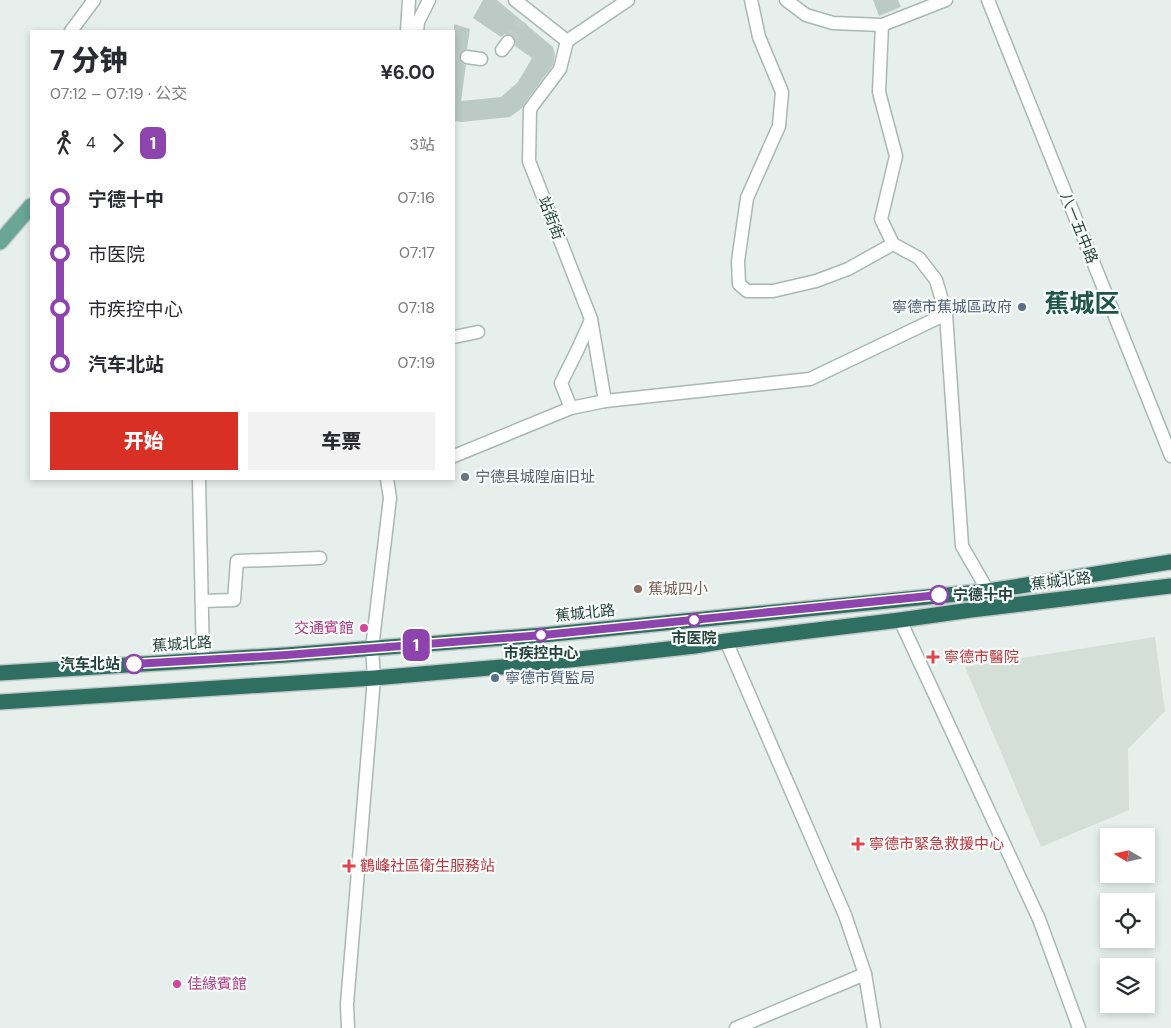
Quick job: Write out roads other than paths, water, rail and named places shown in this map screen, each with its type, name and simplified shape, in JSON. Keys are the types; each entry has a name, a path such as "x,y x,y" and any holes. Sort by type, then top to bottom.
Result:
{"highway":[{"name":"蕉城北路","path":"0,673 543,635 988,591 1171,562"},
{"name":"蕉城北路","path":"0,702 374,678 525,665 695,646 1171,586"}],"main road":[{"path":"0,242 30,207"}],"street":[{"path":"72,30 94,0"},
{"path":"407,30 409,0"},
{"path":"417,30 418,22 429,0"},
{"path":"515,0 525,16 567,41 628,0"},
{"path":"751,0 759,37 782,92 779,126 747,198 738,261 739,284 746,291 773,291 816,281 848,269 893,244"},
{"path":"786,0 806,15 832,23 882,25 946,0"},
{"name":"八一五中路","path":"988,0 1171,456"},
{"path":"882,25 879,92 896,156 881,219 893,244 919,258 936,280 946,314 962,546 988,591"},
{"name":"站街街","path":"567,41 560,69 530,109 529,161 591,319 605,401"},
{"path":"467,57 481,59"},
{"path":"455,456 572,408 605,401 810,380 946,314"},
{"path":"572,408 561,383 591,319"},
{"path":"455,338 478,332"},
{"path":"199,480 203,660"},
{"path":"348,1028 347,1004 374,678 372,648 391,480"},
{"path":"202,601 234,600 237,560 320,558"},
{"path":"900,620 1039,919 1079,1028"},
{"path":"726,641 845,915 865,974 874,1028"},
{"path":"736,1028 865,974"}],"tunnel":[{"path":"508,42 522,21"},
{"path":"455,54 467,57"}],"place":[{"name":"寧德市蕉城區政府","path":"1022,307"},
{"name":"宁德县城隍庙旧址","path":"465,477"},
{"name":"蕉城四小","path":"638,589"},
{"name":"宁德十中","path":"939,595"},
{"name":"市医院","path":"694,620"},
{"name":"交通賓館","path":"364,628"},
{"name":"市疾控中心","path":"541,635"},
{"name":"寧德市醫院","path":"933,657"},
{"name":"汽车北站","path":"134,664"},
{"name":"寧德市質監局","path":"495,678"},
{"name":"寧德市緊急救援中心","path":"858,844"},
{"name":"鶴峰社區衛生服務站","path":"349,866"},
{"name":"佳緣賓館","path":"177,984"}],"district":[{"name":"蕉城区","path":"1082,303"}]}
